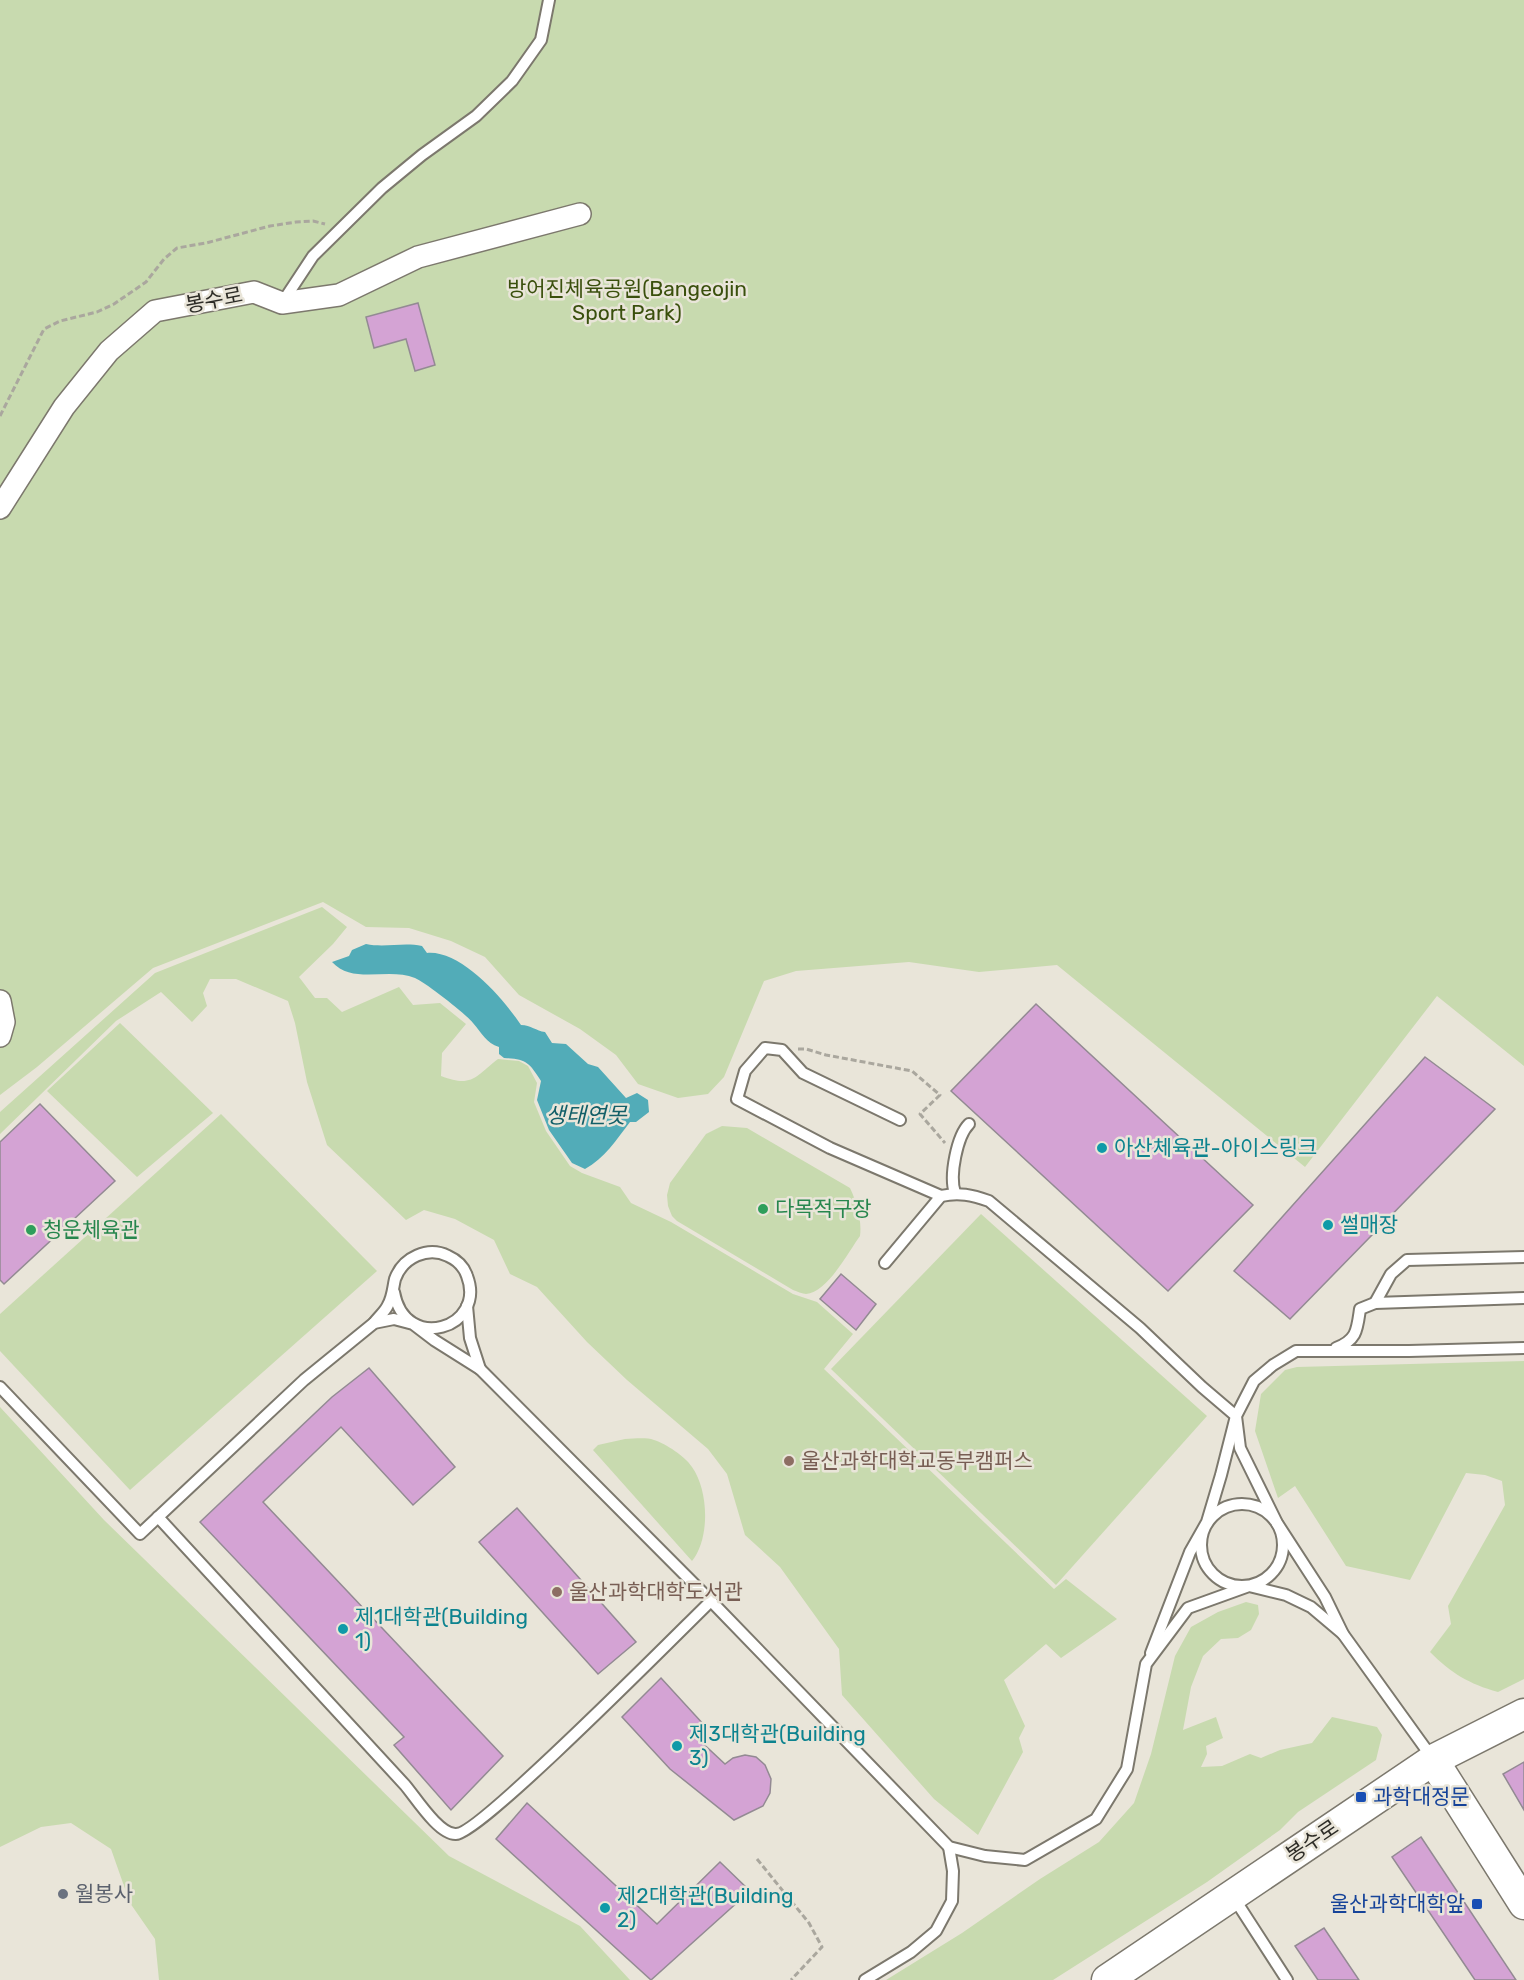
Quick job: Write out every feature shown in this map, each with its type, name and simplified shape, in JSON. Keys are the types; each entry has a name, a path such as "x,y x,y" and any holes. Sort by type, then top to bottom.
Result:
{"main road":[{"name":"봉수로","path":"1118,1977 1233,1895 1433,1760 1524,1714"},
{"path":"1433,1760 1524,1904"}],"street":[{"name":"봉수로","path":"0,508 71,399 109,351 155,310 254,292 282,303 339,296 418,257 580,214"},
{"path":"0,1001 4,1022 0,1036"}],"lane":[{"path":"282,303 313,256 382,188 422,155 476,116 512,81 541,40 549,0"},
{"path":"900,1120 803,1072 782,1050 765,1048 745,1071 737,1099 830,1148 941,1196 955,1193 966,1194 989,1201 1140,1328 1236,1416 1240,1448 1282,1536 1283,1550 1279,1563 1271,1574 1261,1581 1188,1608 1146,1664"},
{"path":"955,1193 953,1182 960,1136 969,1124"},
{"path":"885,1263 941,1196"},
{"path":"480,1369 470,1338 467,1306 470,1282 465,1271 457,1262 436,1252 424,1253 411,1258 395,1279 396,1305 403,1316 434,1340 480,1369 711,1601 949,1847 985,1856 1025,1860 1096,1819 1127,1769 1146,1664 1190,1552 1207,1522 1223,1508 1243,1503 1262,1509 1277,1523 1325,1597 1343,1634 1433,1760"},
{"path":"1374,1303 1391,1274 1407,1260 1524,1257"},
{"path":"0,1387 140,1534 304,1380 374,1323 388,1307 394,1292"},
{"path":"1330,1350 1349,1344 1356,1331 1360,1309 1374,1303 1524,1298"},
{"path":"374,1323 394,1318 426,1329 439,1329 456,1320 467,1306"},
{"path":"1343,1634 1311,1607 1286,1595 1249,1586 1235,1586 1222,1581 1211,1573 1200,1548 1236,1416 1254,1381 1296,1351 1524,1348"},
{"path":"159,1516 391,1769 446,1833 461,1833 488,1813 555,1754 711,1601"},
{"path":"865,1980 911,1952 936,1931 952,1901 953,1870 949,1847"},
{"path":"1233,1895 1287,1980"}],"path":[{"path":"0,416 44,329 60,321 96,312 114,304 146,282 164,259 177,248 206,243 270,226 313,220 341,229"},
{"path":"782,1050 806,1048 826,1055 912,1071 940,1095 920,1114 949,1148 957,1151"},
{"path":"757,1859 809,1923 822,1947 791,1980"}],"green space":[{"name":"방어진체육공원(Bangeojin Sport Park)","path":"0,0 1524,0 1524,1066 1437,996 1305,1167 1057,965 979,972 909,962 796,971 764,981 724,1077 708,1094 678,1098 638,1084 616,1055 580,1029 519,995 485,957 451,941 409,928 366,927 323,902 153,968 37,1067 0,1095"},
{"path":"322,907 347,927 299,977 315,998 327,998 342,1012 399,987 413,1005 440,1003 466,1024 442,1053 441,1076 467,1081 498,1059 519,1061 528,1066 537,1083 534,1102 546,1131 570,1166 582,1173 620,1187 631,1203 671,1222 793,1294 817,1302 853,1334 824,1369 1054,1589 1066,1579 1117,1619 1061,1658 1046,1644 1004,1680 1025,1726 1019,1738 1023,1752 978,1835 934,1799 842,1695 839,1649 780,1567 745,1535 727,1474 708,1449 627,1380 587,1342 537,1287 510,1274 494,1240 455,1219 424,1210 406,1220 327,1145 307,1082 288,1001 236,979 210,979 203,993 207,1006 192,1022 161,992 116,1021 0,1134 0,1112 155,973"},
{"path":"120,1023 213,1113 137,1177 47,1091"},
{"path":"221,1114 377,1271 130,1490 0,1351 0,1314"},
{"name":"다목적구장","path":"722,1126 747,1128 850,1188 858,1212 860,1236 844,1261 822,1287 814,1292 806,1294 793,1290 672,1216 667,1195 670,1183 706,1134"},
{"path":"981,1214 1207,1416 1056,1585 831,1369"},
{"path":"1524,1361 1524,1679 1498,1692 1461,1677 1430,1652 1451,1624 1448,1606 1505,1505 1502,1481 1485,1475 1466,1473 1410,1580 1346,1566 1295,1486 1278,1498 1255,1431 1261,1394 1285,1370 1297,1367"},
{"path":"0,1407 104,1520 449,1856 580,1926 630,1980 159,1980 155,1939 130,1903 111,1849 71,1823 41,1827 0,1847"},
{"path":"625,1439 647,1439 664,1444 685,1459 698,1477 705,1515 702,1540 692,1561 593,1450 598,1445"},
{"path":"1246,1602 1258,1605 1259,1614 1251,1630 1238,1638 1221,1639 1203,1656 1191,1687 1183,1730 1216,1717 1223,1738 1206,1746 1207,1754 1201,1767 1222,1766 1250,1754 1261,1758 1280,1750 1312,1743 1332,1717 1377,1727 1382,1735 1376,1760 1298,1812 1280,1830 1207,1882 1053,1980 886,1980 962,1933 1040,1879 1099,1842 1134,1803 1151,1754 1175,1656 1191,1627 1218,1612"}],"water":[{"name":"생태연못","path":"366,944 422,946 427,953 440,954 454,959 480,978 521,1025 545,1032 552,1043 566,1044 588,1064 598,1067 626,1098 637,1093 648,1100 649,1112 636,1122 630,1122 610,1148 592,1165 585,1169 572,1163 549,1130 537,1100 541,1081 530,1066 517,1059 504,1058 499,1054 499,1047 487,1040 462,1013 415,978 394,974 350,973 340,969 332,962 349,956 352,950"}],"building":[{"path":"418,303 435,365 415,371 406,339 374,348 366,317"},
{"name":"아산체육관-아이스링크","path":"1036,1004 1253,1205 1168,1291 951,1091"},
{"name":"썰매장","path":"1425,1057 1495,1109 1290,1319 1234,1271"},
{"name":"청운체육관","path":"40,1104 115,1181 4,1284 0,1280 0,1142"},
{"path":"841,1274 876,1304 856,1330 820,1299"},
{"name":"제1대학관(Building 1)","path":"369,1368 455,1467 413,1505 341,1427 263,1502 503,1756 451,1810 394,1745 404,1737 200,1522 332,1397"},
{"name":"울산과학대학도서관","path":"517,1508 636,1642 598,1674 479,1542"},
{"name":"제3대학관(Building 3)","path":"661,1678 705,1726 696,1737 725,1764 733,1758 745,1755 756,1757 765,1765 771,1779 770,1793 763,1806 734,1820 670,1769 622,1717"},
{"path":"1524,1762 1524,1810 1503,1774"},
{"name":"제2대학관(Building 2)","path":"527,1803 657,1924 720,1862 750,1891 651,1980 496,1839"},
{"path":"1421,1837 1516,1980 1475,1980 1392,1857"},
{"path":"1324,1928 1359,1980 1318,1980 1295,1946"}],"place":[{"name":"아산체육관-아이스링크","path":"1102,1148"},
{"name":"다목적구장","path":"763,1209"},
{"name":"썰매장","path":"1328,1225"},
{"name":"청운체육관","path":"31,1230"},
{"name":"울산과학대학교동부캠퍼스","path":"789,1461"},
{"name":"울산과학대학도서관","path":"557,1592"},
{"name":"제1대학관(Building 1)","path":"343,1629"},
{"name":"제3대학관(Building 3)","path":"677,1746"},
{"name":"과학대정문","path":"1361,1797"},
{"name":"월봉사","path":"63,1894"},
{"name":"울산과학대학앞","path":"1477,1904"},
{"name":"제2대학관(Building 2)","path":"605,1908"}]}
